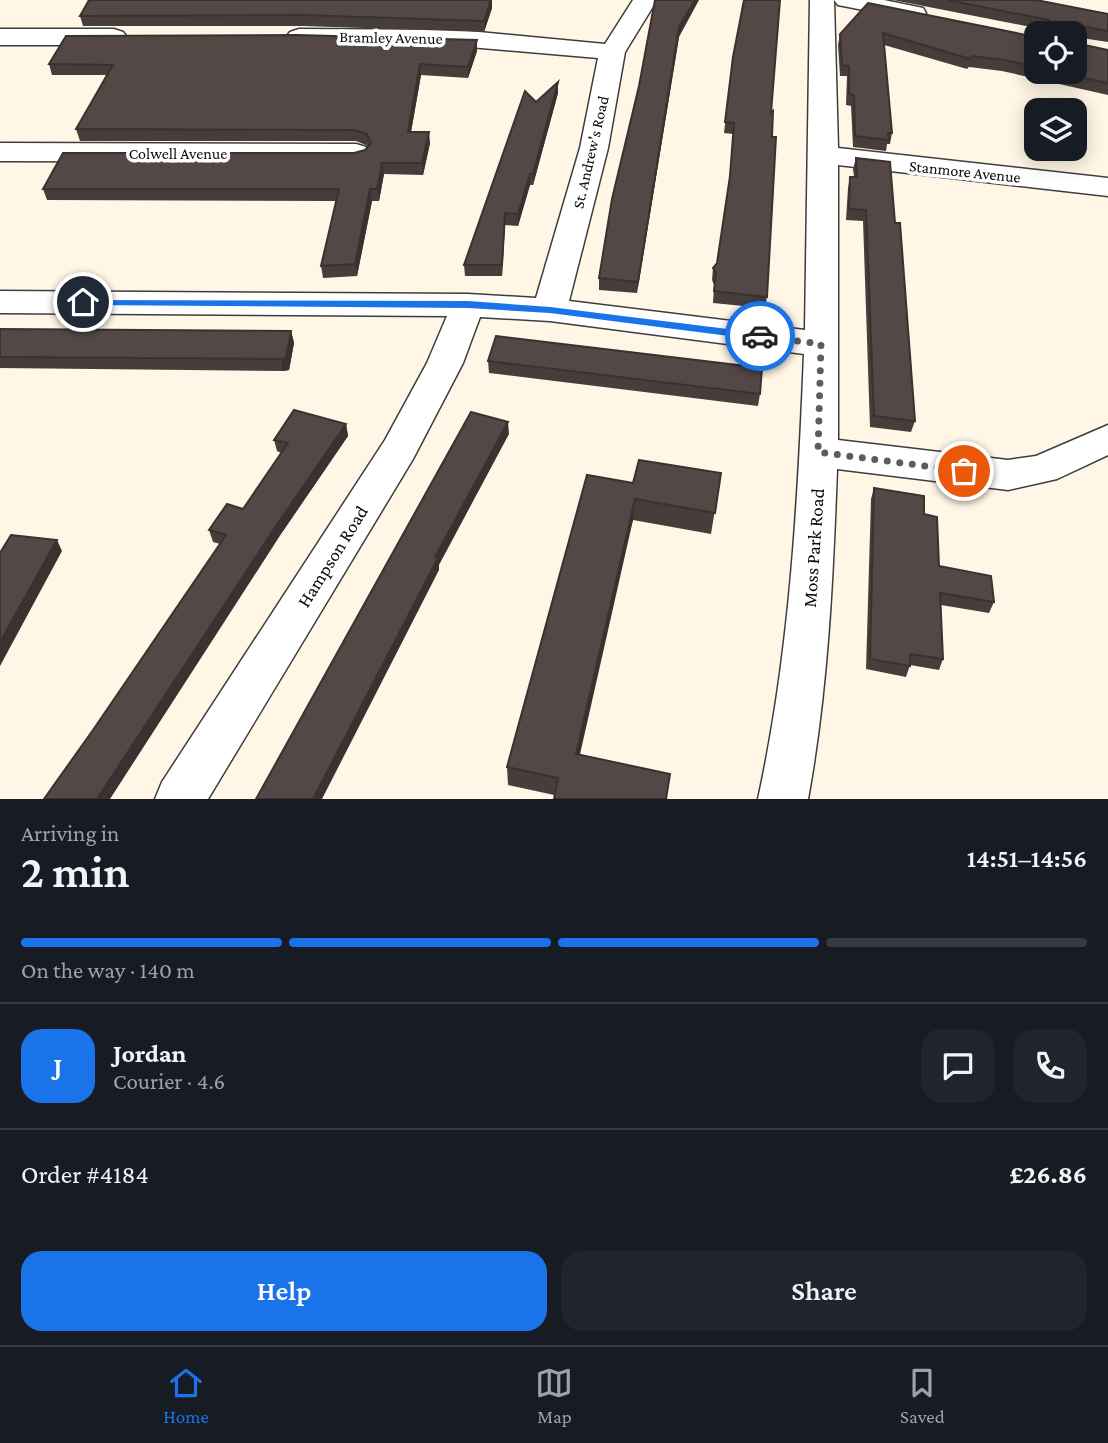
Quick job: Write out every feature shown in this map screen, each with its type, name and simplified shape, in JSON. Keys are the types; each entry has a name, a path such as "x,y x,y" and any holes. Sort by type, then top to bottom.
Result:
{"street":[{"name":"St. Andrew's Road","path":"550,310 594,148 612,52 645,0"},
{"name":"Moss Park Road","path":"783,799 796,738 810,597 818,452 823,155 822,0"},
{"path":"846,0 933,17"},
{"path":"0,37 136,37"},
{"name":"Bramley Avenue","path":"272,37 458,38 612,52"},
{"name":"Colwell Avenue","path":"0,152 356,153"},
{"name":"Stanmore Avenue","path":"823,155 1108,187"},
{"path":"0,302 468,305 550,310 821,344"},
{"name":"Hampson Road","path":"180,799 399,449 445,363 468,305"},
{"path":"818,452 1008,475 1043,470 1108,439"}],"building":[{"path":"89,0 491,0 484,21 301,15 80,16"},
{"path":"655,0 695,0 679,27 638,282 599,278 612,199 639,86"},
{"path":"744,0 780,0 771,113 773,111 772,137 776,137 767,297 714,291 716,273 713,268 717,263 730,176 734,123 725,122"},
{"path":"947,0 1036,0 1108,14 1108,31 1087,27 1087,21 1049,20"},
{"path":"868,3 1024,35 1024,64 972,56 970,59 883,33 892,133 888,133 889,140 855,136 854,95 849,94 849,66 842,65 840,34"},
{"path":"298,35 477,40 468,67 420,64 408,132 429,132 422,163 382,163 377,189 370,189 355,264 321,266 339,189 43,189 63,153 354,153 365,150 371,143 367,134 354,130 76,129 113,65 49,64 66,36"},
{"path":"1087,46 1108,50 1108,83 1087,78"},
{"path":"558,82 533,174 530,174 518,214 505,213 502,265 464,265 525,91 536,102"},
{"path":"856,158 890,162 895,223 900,223 915,421 874,416 866,210 849,209 850,177 857,177"},
{"path":"0,329 291,331 286,358 281,359 0,357"},
{"path":"496,336 762,368 760,394 488,361"},
{"path":"294,410 346,424 97,799 44,799 226,535 209,530 227,504 243,509 288,443 274,440"},
{"path":"471,412 508,422 435,557 438,558 313,799 256,799"},
{"path":"639,460 721,473 715,513 635,499 576,754 670,774 666,799 554,799 558,778 507,767 587,475 633,483"},
{"path":"874,488 924,496 924,514 937,517 939,566 991,576 994,602 940,593 943,659 910,654 910,666 870,659"},
{"path":"11,535 57,540 0,642 0,553"}],"way so far":[{"path":"760,336 821,344 818,452 964,471"}],"route":[{"path":"83,302 387,302 468,305 550,310 760,336"}]}
